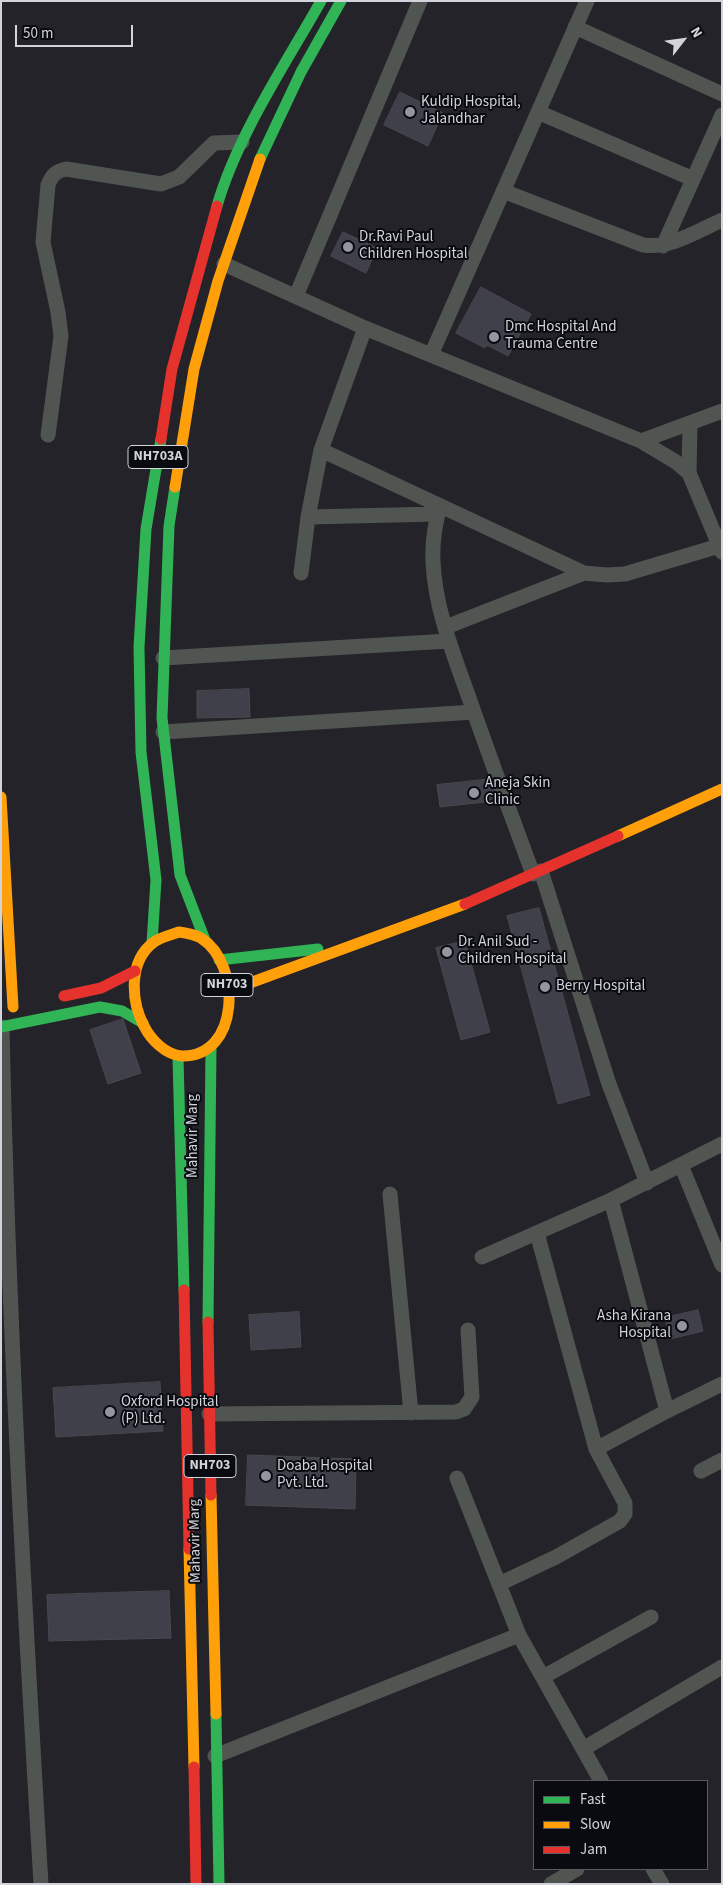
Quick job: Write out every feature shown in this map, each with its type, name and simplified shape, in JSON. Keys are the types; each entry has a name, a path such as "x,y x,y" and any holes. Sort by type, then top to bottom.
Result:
{"main road":[{"name":"NH703A","path":"152,943 156,880 141,752 139,647 146,529 172,369 226,174 321,1"},
{"name":"NH703A","path":"205,940 180,876 164,732 163,658 172,506 194,369 224,264 255,170 301,72 340,1"},
{"path":"228,991 476,900 721,794"},
{"path":"1,797 12,1007"},
{"path":"205,940 194,934 180,932 166,935 152,943 141,955 135,971 133,986 135,1004 143,1023 152,1039 165,1052 178,1057 193,1057 211,1049"},
{"name":"NH703","path":"205,940 219,960 228,991 229,1002 225,1025 211,1049"},
{"path":"219,960 353,946"},
{"path":"48,999 101,988 135,971"},
{"path":"2,1027 100,1007 122,1012 143,1023"},
{"name":"Mahavir Marg","path":"211,1049 209,1414 219,1884"},
{"name":"Mahavir Marg","path":"178,1057 187,1343 196,1884"}],"street":[{"path":"296,296 420,1"},
{"path":"432,355 587,1"},
{"path":"575,27 722,94"},
{"path":"538,112 693,179"},
{"path":"663,246 722,115"},
{"path":"48,435 61,336 58,312 43,242 48,185 52,177 58,171 66,170 161,184 179,177 214,143 242,142"},
{"path":"503,191 643,245 663,246 722,220"},
{"path":"224,264 364,328 641,441 676,462 689,474 715,516 721,549 625,574 607,576 584,573 439,510 321,450"},
{"path":"302,573 308,517 321,450 364,328"},
{"path":"641,441 722,410"},
{"path":"689,474 690,423"},
{"path":"308,517 439,510"},
{"path":"439,510 434,529 433,563 438,601 447,634 474,712 537,872 610,1084 648,1183"},
{"path":"163,658 447,634 584,573"},
{"path":"164,732 474,712"},
{"path":"2,1027 8,1266 20,1532 41,1884"},
{"path":"482,1257 648,1183 722,1144"},
{"path":"681,1165 722,1264"},
{"path":"390,1194 411,1413"},
{"path":"611,1200 667,1412"},
{"path":"499,1584 556,1557 620,1520 625,1514 625,1503 596,1449 537,1233"},
{"path":"209,1414 456,1412 470,1404 472,1397 468,1330"},
{"path":"596,1449 722,1384"},
{"path":"700,1471 722,1460"},
{"path":"457,1478 519,1635 600,1780"},
{"path":"542,1677 651,1617"},
{"path":"215,1756 519,1635"},
{"path":"583,1749 722,1667"},
{"path":"551,1884 575,1870"},
{"path":"654,1870 662,1884"}],"building":[{"path":"400,92 443,113 428,146 384,125"},
{"path":"343,232 377,248 366,273 331,256"},
{"path":"481,287 531,314 508,356 487,345 485,348 456,333"},
{"path":"249,689 250,717 197,718 197,691"},
{"path":"492,779 494,801 440,807 437,785"},
{"path":"539,908 590,1095 558,1104 507,916"},
{"path":"465,941 490,1032 461,1040 436,948"},
{"path":"123,1019 141,1073 108,1084 90,1030"},
{"path":"698,1310 703,1331 670,1339 665,1318"},
{"path":"299,1312 301,1347 251,1350 249,1315"},
{"path":"160,1382 163,1431 56,1437 53,1388"},
{"path":"248,1455 356,1459 355,1509 246,1505"},
{"path":"169,1591 171,1638 49,1641 47,1595"}],"traffic: fast":[{"path":"217,206 249,127 321,1"},
{"path":"260,159 301,72 341,1"},
{"path":"152,943 156,880 141,752 139,647 146,529 161,439"},
{"path":"175,487 169,526 162,718 180,875 205,940"},
{"path":"219,960 318,949"},
{"path":"1,1027 100,1007 122,1011 143,1023"},
{"path":"208,1322 211,1049"},
{"path":"178,1057 184,1290"},
{"path":"216,1714 219,1884"}],"traffic: slow":[{"path":"175,487 194,369 218,281 260,159"},
{"path":"618,836 722,789"},
{"path":"1,797 13,1007"},
{"path":"228,991 465,904"},
{"path":"179,932 201,938 214,951 223,968 228,987 229,1007 224,1026 215,1042 201,1052 182,1056 165,1050 144,1026 136,1005 134,982 136,970 146,950 157,940 179,932"},
{"path":"211,1495 216,1714"},
{"path":"189,1549 194,1767"}],"traffic: jam":[{"path":"161,439 172,369 217,206"},
{"path":"465,904 618,836"},
{"path":"64,996 101,988 135,971"},
{"path":"184,1290 189,1549"},
{"path":"208,1322 211,1495"},
{"path":"194,1767 196,1884"}],"place":[{"name":"Kuldip Hospital, Jalandhar","path":"410,112"},
{"name":"Dr.Ravi Paul Children Hospital","path":"348,247"},
{"name":"Dmc Hospital And Trauma Centre","path":"494,337"},
{"name":"Aneja Skin Clinic","path":"474,793"},
{"name":"Dr. Anil Sud - Children Hospital","path":"447,952"},
{"name":"Berry Hospital","path":"545,987"},
{"name":"Asha Kirana Hospital","path":"682,1326"},
{"name":"Oxford Hospital (P) Ltd.","path":"110,1412"},
{"name":"Doaba Hospital Pvt. Ltd.","path":"266,1476"}]}
